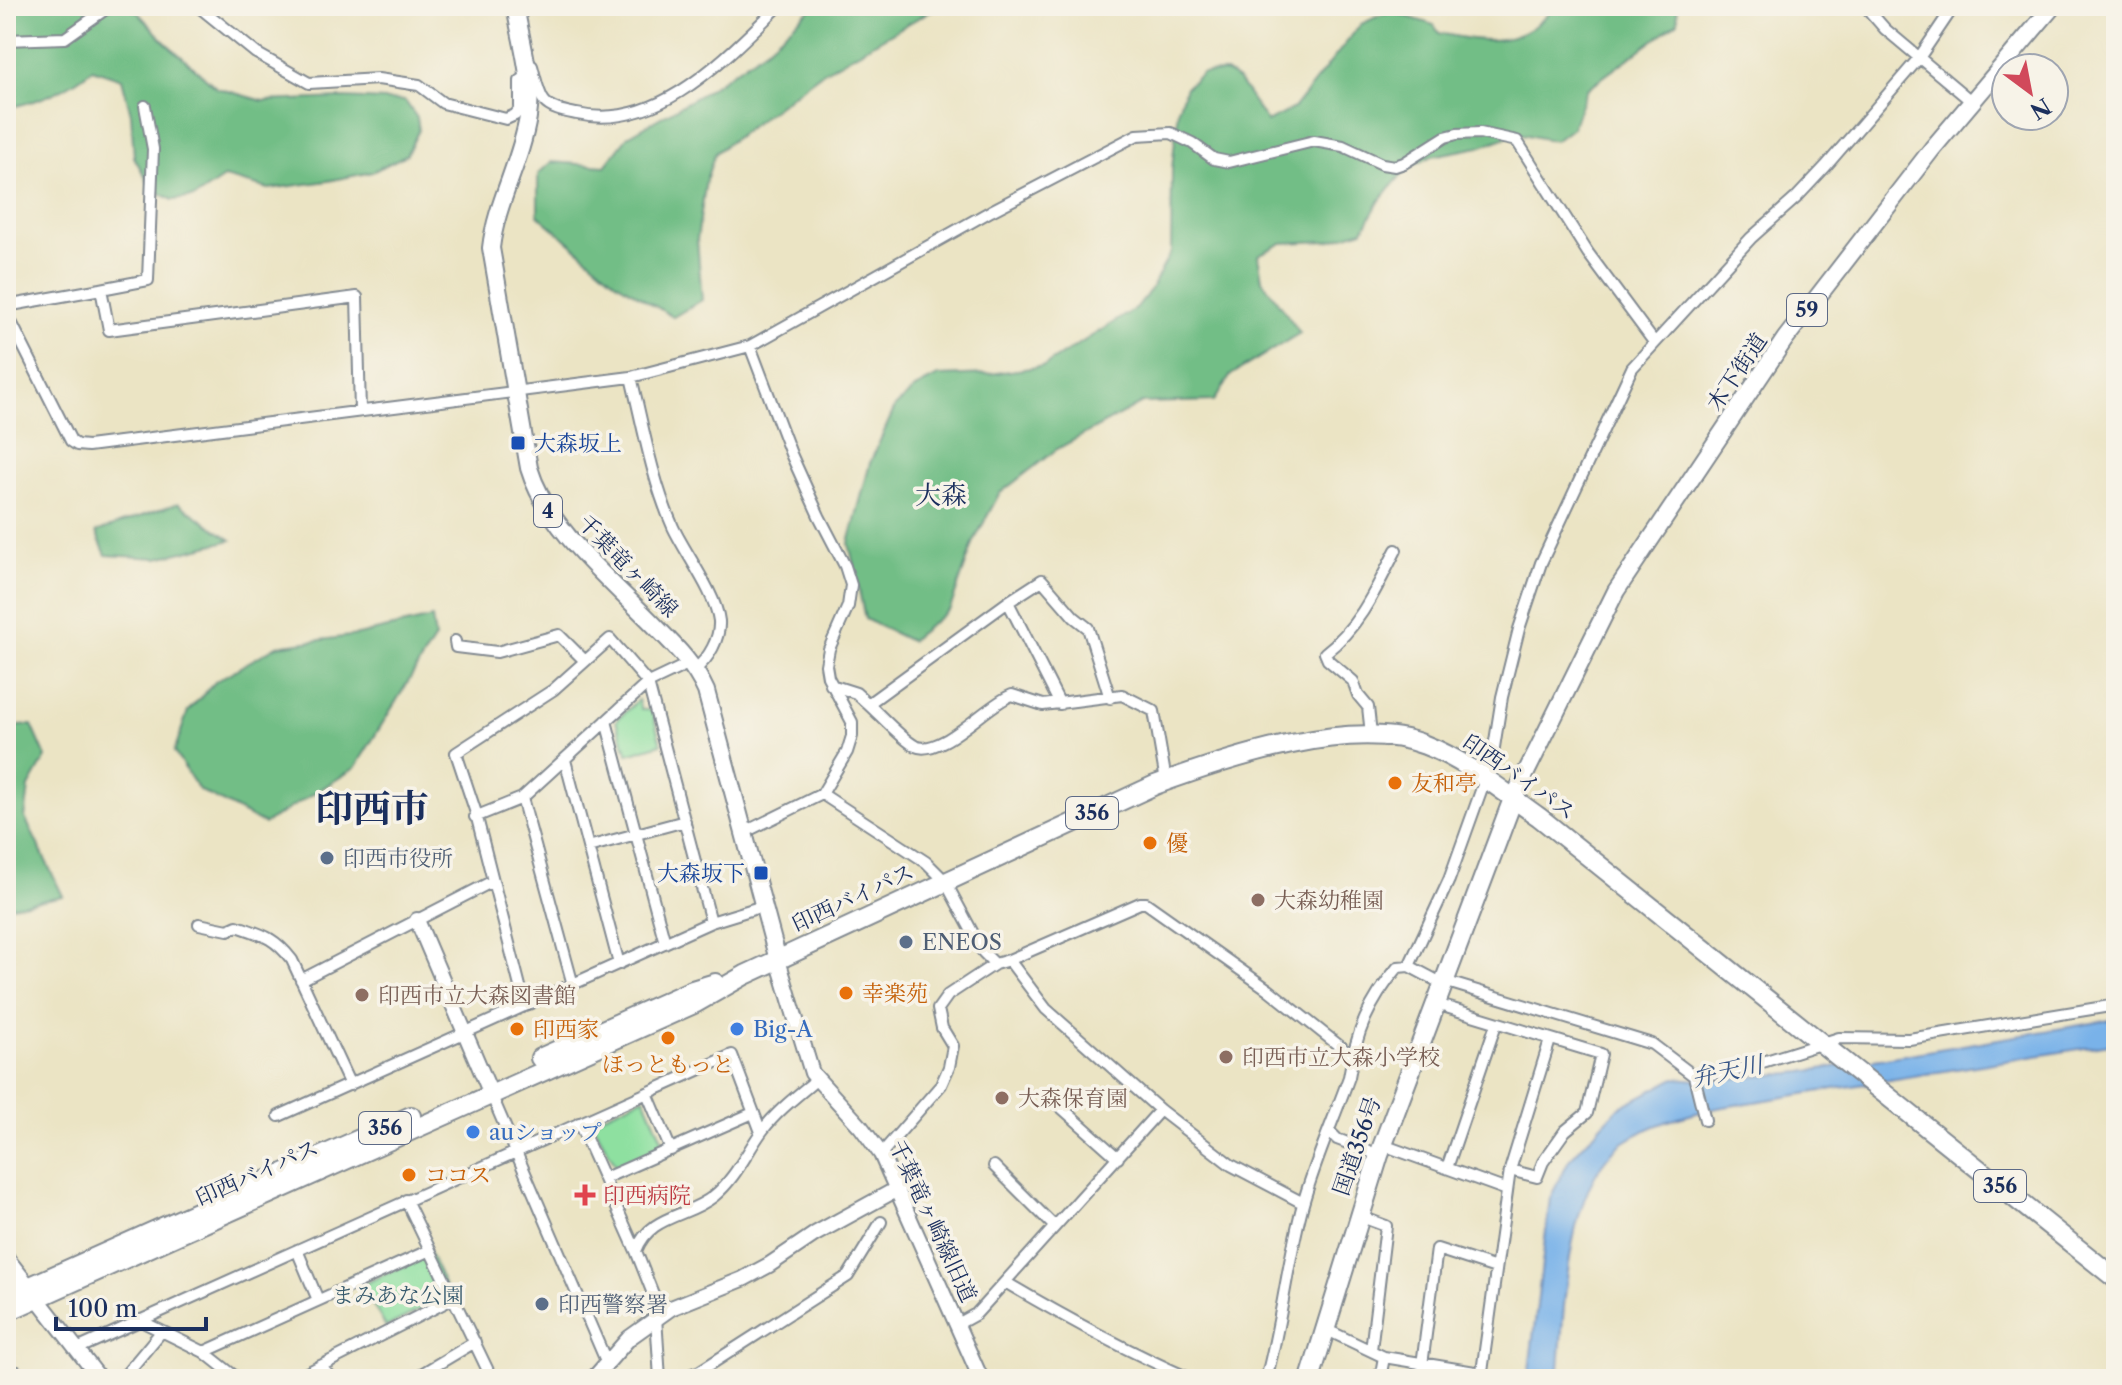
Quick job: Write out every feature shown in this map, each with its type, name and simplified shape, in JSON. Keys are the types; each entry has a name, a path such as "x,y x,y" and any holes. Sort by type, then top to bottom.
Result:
{"highway":[{"name":"印西バイパス","path":"6,1312 32,1293 488,1088 696,1003 745,975 1166,781 1303,742 1371,734 1425,745 1485,778 1829,1048 2116,1279"},
{"name":"国道356号","path":"1310,1379 1381,1150 1513,799"},
{"name":"印西バイパス","path":"6,1297 32,1293"}],"main road":[{"name":"千葉竜ヶ崎線","path":"515,6 526,77 528,115 496,218 491,248 529,468 537,493 552,518 692,666 706,691 778,960"},
{"name":"木下街道","path":"1513,799 1616,591 1797,322 1971,101 2053,6"},
{"path":"6,1259 32,1293"}],"street":[{"path":"6,40 65,38 110,6"},
{"path":"198,6 256,53 309,83 378,79 419,85 443,103 506,119 520,109 520,81 532,66 544,101 558,110 588,117 634,114 712,70 779,6"},
{"path":"1865,6 1885,29 1971,101"},
{"path":"1409,966 1449,880 1492,760 1502,697 1519,629 1541,563 1632,368 1751,238 1796,198 1919,58 1954,6"},
{"path":"145,106 153,149 148,280 6,309 64,428 77,445 631,377 750,346 1085,161 1137,135 1159,132 1181,136 1214,159 1229,162 1314,141 1343,146 1382,164 1395,166 1445,137 1457,134 1480,133 1517,141 1588,253 1654,342"},
{"path":"101,289 109,330 357,297 360,411"},
{"path":"743,833 822,794 847,752 852,736 852,722 831,685 826,665 829,649 848,606 851,585 845,566 791,454 750,346"},
{"path":"475,817 522,798 648,683 692,666 711,651 719,626 717,610 672,525 655,473 631,377"},
{"path":"1371,734 1368,707 1358,695 1353,681 1328,660 1325,653 1343,639 1360,619 1396,550"},
{"path":"868,704 1042,580 1074,617 1088,628 1110,698"},
{"path":"1008,602 1060,704"},
{"path":"455,641 456,647 497,652 559,635 585,661"},
{"path":"525,1006 456,753 553,690 610,639 648,683 711,922"},
{"path":"831,685 846,688 915,745 929,748 1012,695 1043,705 1122,695 1154,711 1166,781"},
{"path":"606,721 665,943"},
{"path":"565,760 619,964"},
{"path":"822,794 926,862 945,881 983,952 995,964"},
{"path":"522,798 573,985"},
{"path":"588,847 685,821"},
{"path":"301,980 493,881"},
{"path":"881,1154 941,1085 949,1067 953,1046 942,1028 938,1009 948,995 995,964 1140,903 1146,903 1269,990 1352,1056"},
{"path":"279,1116 711,922 763,906"},
{"path":"417,920 606,1361"},
{"path":"199,924 228,930 237,926 272,937 292,960 350,1085"},
{"name":"千葉竜ヶ崎線旧道","path":"778,960 808,1064 816,1080 861,1127 881,1154 981,1379"},
{"path":"1009,960 1046,1009 1160,1110 1231,1165 1303,1203"},
{"path":"1266,1379 1279,1332 1281,1304 1303,1203 1349,1077 1352,1056 1367,1011 1398,967 1409,966 1444,982 1652,1044 1694,1076 1705,1120"},
{"path":"1436,1004 1601,1054 1587,1113 1565,1131 1543,1162 1537,1177 1510,1170"},
{"path":"1694,1076 1734,1071 1829,1048 1839,1038 1909,1039 2116,1005"},
{"path":"1447,1168 1496,1024"},
{"path":"1325,1329 1384,1357 1481,1376 1510,1170 1550,1040"},
{"path":"77,1349 732,1055 761,1132"},
{"path":"636,1251 642,1236 655,1226 712,1198 726,1185 761,1132 785,1105 816,1080"},
{"path":"647,1093 671,1150"},
{"path":"1054,1101 1118,1158"},
{"path":"956,1325 976,1314 1160,1110"},
{"path":"605,1178 753,1113"},
{"path":"579,1123 636,1251 658,1316 660,1379"},
{"path":"1330,1132 1337,1139 1447,1168 1507,1190"},
{"path":"994,1166 1054,1226"},
{"path":"593,1379 629,1338 658,1316 769,1265 815,1234 897,1189"},
{"path":"406,1200 492,1379"},
{"path":"1359,1216 1386,1226 1371,1350"},
{"path":"679,1379 700,1371 848,1276 881,1222"},
{"path":"1422,1379 1437,1249 1496,1268"},
{"path":"297,1250 318,1300"},
{"path":"204,1352 430,1250"},
{"path":"1005,1282 1077,1324 1191,1379"},
{"path":"32,1293 100,1379"},
{"path":"295,1379 454,1298"},
{"path":"139,1320 204,1352 238,1379"},
{"path":"122,1379 161,1332"},
{"path":"413,1379 475,1342"},
{"path":"1380,1379 1384,1357"},
{"path":"320,1366 332,1379"},
{"path":"6,1377 17,1372 23,1379"}],"green space":[{"path":"29,6 132,6 165,42 217,88 263,101 343,98 405,101 417,118 419,130 406,155 372,172 269,189 225,177 195,197 173,200 152,189 134,157 131,114 122,79 92,69 52,94 6,108 6,14"},
{"path":"814,6 939,6 820,74 715,153 706,180 697,239 702,300 673,317 615,281 538,215 538,174 551,162 605,166 628,136 703,93 766,49"},
{"path":"1555,6 1674,6 1677,7 1678,22 1587,89 1572,128 1555,141 1518,133 1479,147 1432,156 1406,169 1380,200 1363,230 1328,241 1282,243 1258,255 1262,280 1300,333 1231,375 1214,401 1142,403 1057,449 999,494 974,541 950,609 910,641 865,619 849,543 870,463 895,407 915,388 938,376 990,374 1044,366 1138,307 1171,252 1172,169 1178,109 1186,87 1202,73 1226,72 1239,81 1267,122 1294,108 1361,24 1390,11 1434,25 1439,33 1488,40 1516,36 1530,29"},
{"path":"178,503 231,540 158,558 106,555 96,532"},
{"path":"432,618 435,638 355,768 264,824 199,790 174,752 188,711 216,681 277,646 358,635"},
{"path":"638,700 641,709 652,711 661,744 628,754 616,721"},
{"path":"32,725 46,757 29,787 25,818 63,896 6,907 6,727"},
{"path":"644,1097 665,1146 617,1167 591,1121"},
{"name":"まみあな公園","path":"430,1254 449,1295 386,1327 361,1285"}],"water":[{"path":"2116,1019 2116,1043 1717,1108 1681,1117 1635,1135 1604,1161 1589,1187 1579,1217 1566,1285 1558,1379 1528,1379 1550,1198 1569,1160 1618,1108 1675,1078 1709,1081 1803,1072"}],"place":[{"name":"大森坂上","path":"518,443"},
{"name":"友和亭","path":"1395,783"},
{"name":"優","path":"1150,843"},
{"name":"印西市役所","path":"327,858"},
{"name":"大森坂下","path":"761,873"},
{"name":"大森幼稚園","path":"1258,900"},
{"name":"ENEOS","path":"906,942"},
{"name":"幸楽苑","path":"846,993"},
{"name":"印西市立大森図書館","path":"362,995"},
{"name":"印西家","path":"517,1029"},
{"name":"Big-A","path":"737,1029"},
{"name":"ほっともっと","path":"668,1038"},
{"name":"印西市立大森小学校","path":"1226,1057"},
{"name":"大森保育園","path":"1002,1098"},
{"name":"auショップ","path":"473,1132"},
{"name":"ココス","path":"409,1175"},
{"name":"印西病院","path":"585,1195"},
{"name":"印西警察署","path":"542,1304"}],"district":[{"name":"大森","path":"941,495"},
{"name":"印西市","path":"372,808"}],"water label":[{"name":"弁天川","path":"1727,1071"}]}
